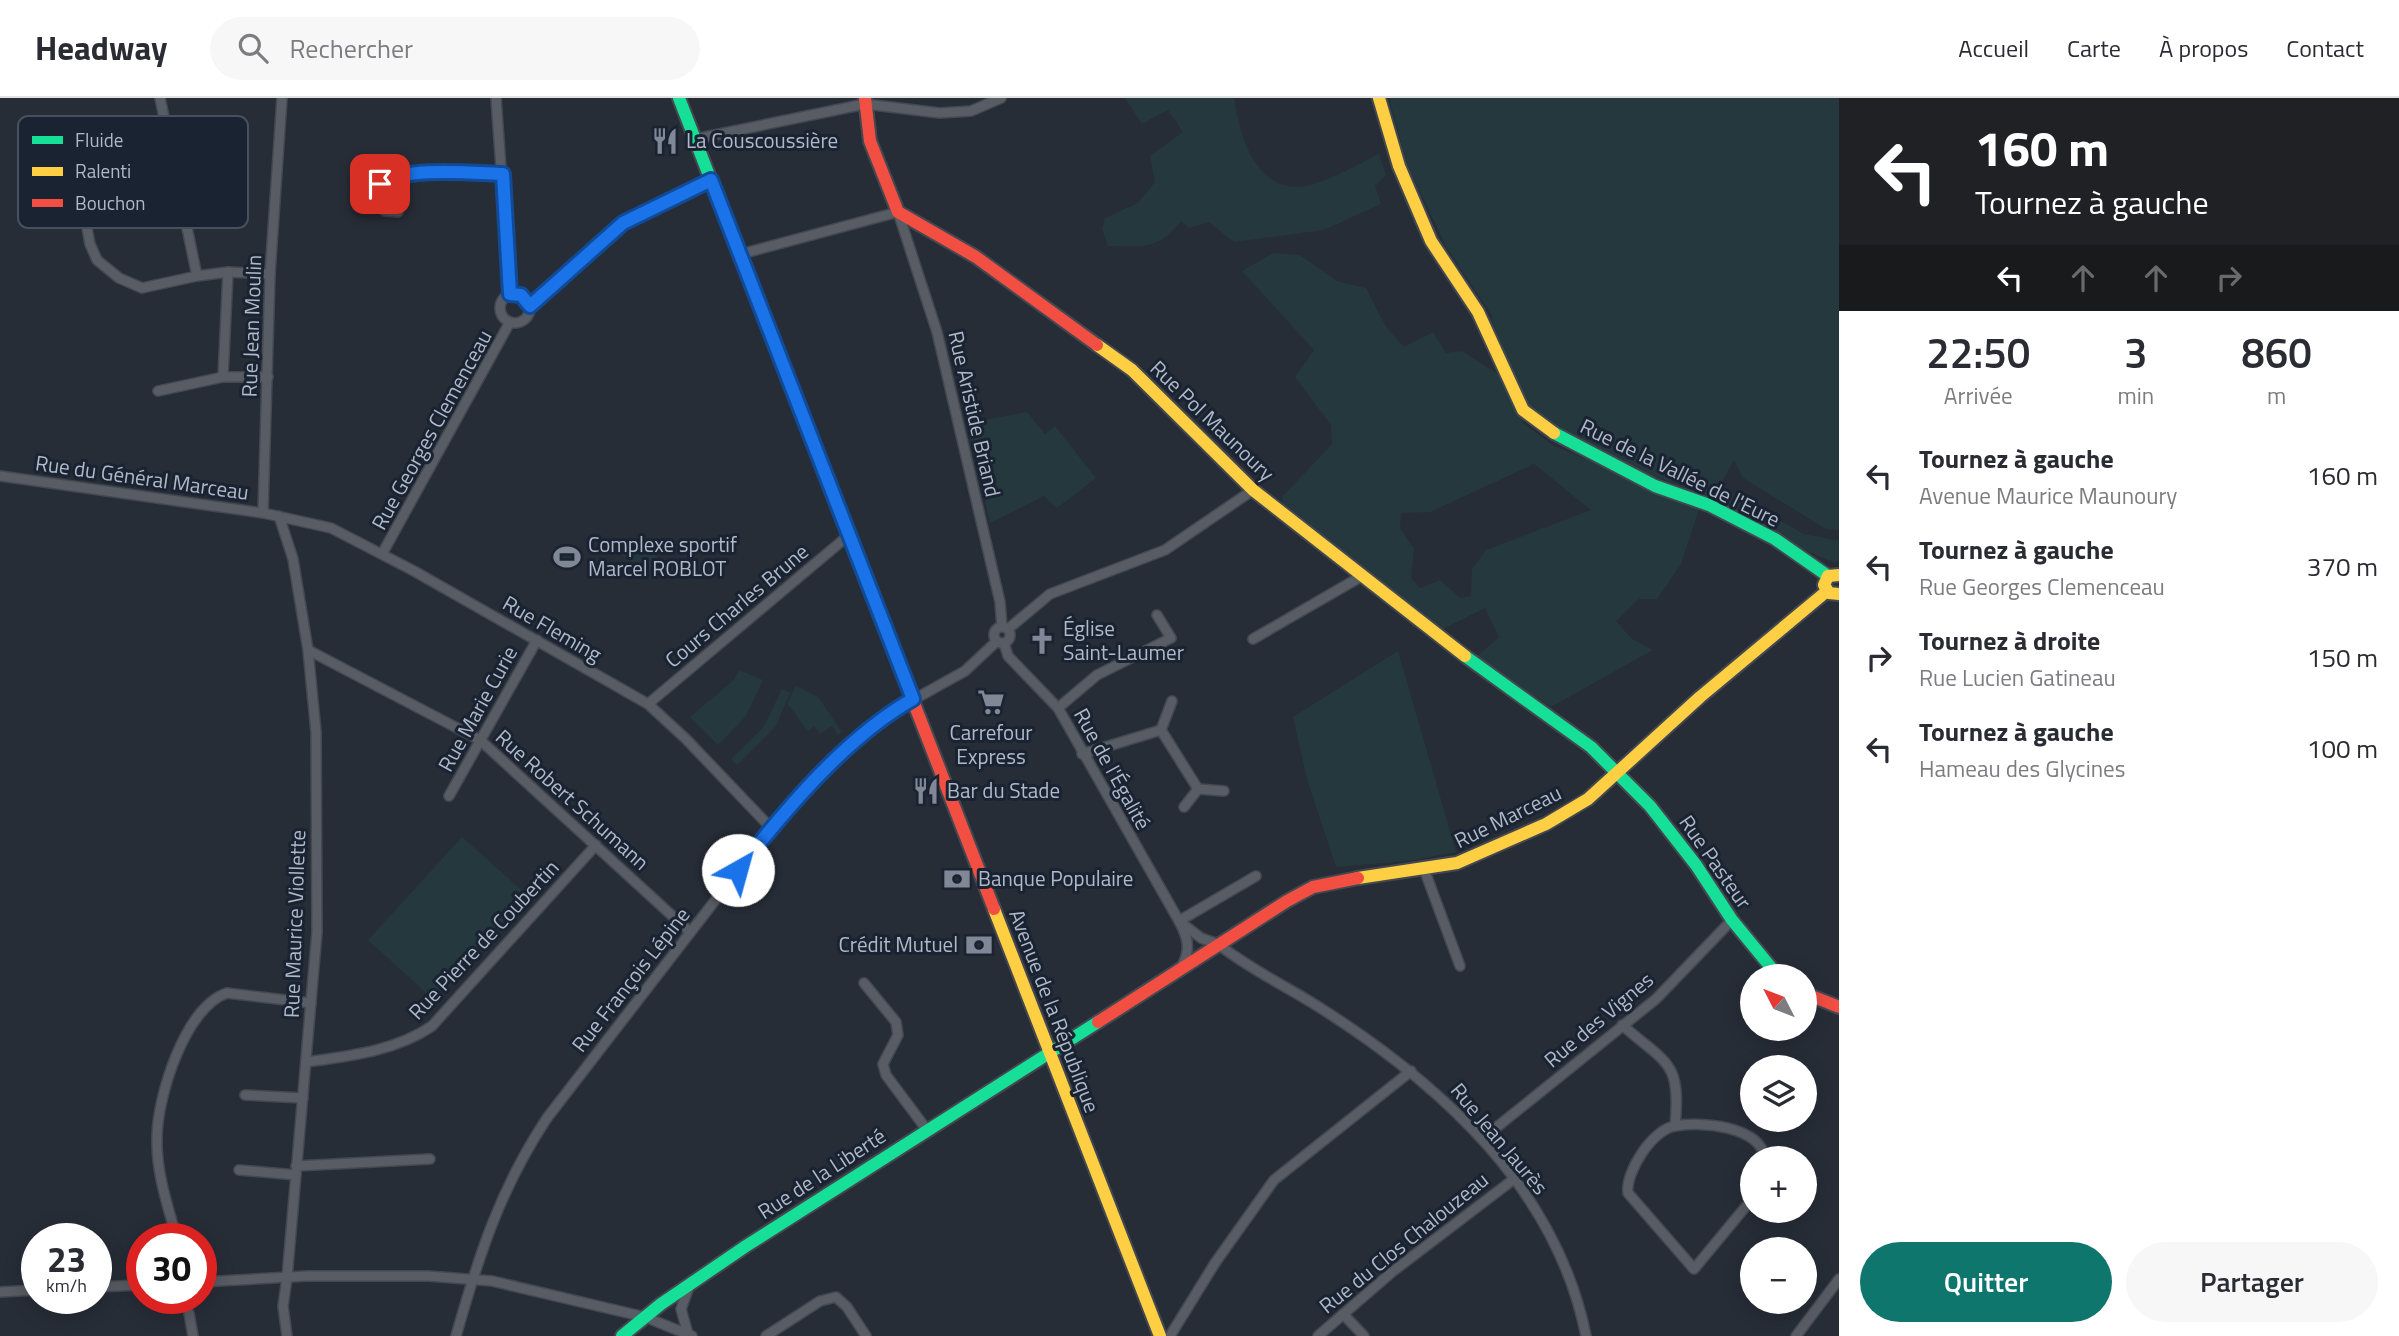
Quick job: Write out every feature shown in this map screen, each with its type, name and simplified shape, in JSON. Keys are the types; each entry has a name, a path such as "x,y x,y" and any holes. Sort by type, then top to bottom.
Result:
{"street":[{"path":"160,98 164,116"},
{"name":"Rue Jean Moulin","path":"263,513 271,274 282,98"},
{"path":"496,98 510,294"},
{"name":"Avenue de la République","path":"679,98 1160,1336"},
{"path":"695,139 865,101 940,113 971,111 1001,98"},
{"name":"Rue de la Vallée de l'Eure","path":"1379,98 1399,166 1431,241 1478,312 1523,410 1543,427 1655,486 1709,505 1775,539 1834,576"},
{"path":"741,254 898,212 877,164 865,101"},
{"path":"398,176 436,173 503,174"},
{"path":"530,306 521,295 510,294 504,298 500,308 502,315 510,322 525,320 530,306 623,223 711,180"},
{"name":"Rue Pol Maunoury","path":"898,212 976,257 1132,370 1253,490 1452,647 1555,719 1618,771"},
{"name":"Rue Aristide Briand","path":"898,212 943,356 1005,628"},
{"path":"87,228 97,260 119,278 142,288 228,272 271,274"},
{"path":"188,228 198,276"},
{"path":"223,377 228,272"},
{"name":"Rue Georges Clemenceau","path":"382,554 510,322"},
{"path":"158,391 223,377 268,377"},
{"name":"Rue du Général Marceau","path":"0,476 279,516"},
{"path":"1000,642 1011,636 1005,628 1050,594 1165,550 1253,490"},
{"name":"Rue Fleming","path":"279,516 331,528 648,704 686,739 771,828"},
{"name":"Rue Maurice Viollette","path":"279,516 293,559 308,650 316,732 317,932 287,1278 283,1298 286,1336"},
{"name":"Cours Charles Brune","path":"648,704 849,535"},
{"path":"1253,639 1362,576"},
{"path":"1833,593 1825,582 1834,576"},
{"name":"Rue Marceau","path":"1050,1054 1218,944 1313,887 1364,875 1457,863 1546,824 1588,799 1700,697 1833,593"},
{"path":"1058,708 1097,675 1171,638 1157,615"},
{"name":"Rue Marie Curie","path":"449,796 537,640"},
{"name":"Rue François Lépine","path":"456,1336 495,1212 518,1162 547,1118 771,828 845,751 913,699 965,671 1000,642"},
{"name":"Rue de l'Égalité","path":"1000,642 1008,656 1058,708 1179,921 1186,935 1189,953 1181,968"},
{"name":"Rue Robert Schumann","path":"308,650 480,740 690,932"},
{"path":"1161,730 1172,701"},
{"path":"1082,754 1161,730"},
{"path":"1161,730 1198,789"},
{"name":"Rue Pasteur","path":"1618,771 1650,806 1732,920 1768,964"},
{"path":"1198,789 1224,792"},
{"path":"1184,807 1198,789"},
{"name":"Rue Pierre de Coubertin","path":"306,1062 367,1052 414,1039 432,1026 596,845"},
{"path":"1424,869 1460,966"},
{"path":"1179,921 1256,876"},
{"name":"Rue des Vignes","path":"1482,1139 1656,999 1732,920"},
{"name":"Rue de l'Égalité","path":"1179,921 1201,939 1218,944"},
{"name":"Rue Jean Jaurès","path":"1218,944 1324,1010 1439,1093 1482,1139 1550,1230 1567,1268 1586,1336"},
{"path":"864,983 896,1022 898,1035 883,1064 886,1075 927,1130"},
{"path":"172,1223 164,1193 157,1138 164,1091 193,1022 217,996 227,993 311,1003"},
{"path":"1817,998 1839,1007"},
{"path":"1622,1025 1671,1068 1678,1089 1675,1126"},
{"name":"Rue de la Liberté","path":"622,1336 692,1283 927,1130 1050,1054"},
{"path":"1170,1336 1214,1263 1274,1180 1411,1071"},
{"path":"245,1095 303,1098"},
{"path":"1740,1213 1694,1269 1628,1193 1626,1181 1630,1169 1661,1131 1675,1126 1742,1131 1755,1138 1759,1146"},
{"path":"239,1170 296,1171 430,1159"},
{"name":"Rue du Clos Chalouzeau","path":"1318,1336 1392,1272 1514,1179"},
{"path":"217,1281 401,1276 492,1281 645,1317 690,1335"},
{"path":"1796,1336 1839,1279"},
{"path":"690,1335 681,1309 684,1294 692,1283"},
{"path":"0,1292 21,1291"},
{"path":"766,1336 820,1301 836,1297 847,1307 866,1336"},
{"path":"189,1314 193,1336"},
{"path":"1343,1314 1364,1336"}],"green space":[{"path":"1125,98 1234,98 1240,127 1251,156 1270,178 1283,185 1298,187 1317,183 1379,154 1386,175 1375,186 1381,204 1324,230 1234,242 1209,222 1189,228 1181,221 1165,238 1149,245 1108,246 1102,229 1105,218 1138,203 1155,182 1150,156 1183,132 1168,110 1142,124"},
{"path":"1389,98 1839,98 1839,530 1826,529 1743,478 1734,460 1720,486 1804,534 1839,541 1839,561 1833,562 1809,552 1709,496 1628,467 1560,430 1524,404 1491,319 1493,317 1447,248 1407,165"},
{"path":"1273,253 1300,255 1337,281 1366,288 1386,327 1404,347 1433,332 1446,353 1462,351 1501,376 1523,423 1554,446 1700,506 1681,564 1657,599 1639,599 1616,621 1632,639 1653,650 1551,707 1476,657 1499,637 1485,608 1441,630 1283,509 1282,497 1332,444 1331,425 1295,377 1314,350 1242,271","holes":["1534,464 1591,510 1486,550 1472,569 1471,596 1460,598 1440,580 1420,588 1411,578 1414,549 1400,528 1401,513 1430,512"]},
{"path":"1027,412 1045,434 1055,426 1096,478 1057,508 1044,496 990,523 968,423"},
{"path":"628,540 658,557 649,572 620,554"},
{"path":"1398,651 1456,852 1408,861 1336,867 1307,779 1293,717"},
{"path":"739,670 763,680 746,716 718,745 690,717 734,680"},
{"path":"796,686 818,697 842,732 838,735 832,726 820,734 814,726 808,731 787,703"},
{"path":"782,689 790,693 776,726 737,765 731,759 763,728"},
{"path":"462,837 527,895 433,999 368,940"}],"traffic: fast":[{"path":"679,98 857,557"},
{"path":"1554,433 1655,486 1709,505 1775,539 1828,576"},
{"path":"1465,656 1591,747 1650,806 1696,865 1732,920 1768,964"},
{"path":"622,1336 661,1304 746,1246 1098,1022"}],"traffic: slow":[{"path":"1379,98 1399,166 1431,241 1478,312 1523,410 1554,433"},
{"path":"1097,345 1132,370 1253,490 1465,656"},
{"path":"1839,575 1828,576 1824,585 1829,593 1839,594"},
{"path":"1358,878 1457,863 1546,824 1588,799 1700,697 1827,591"},
{"path":"994,909 1160,1336"}],"traffic: jam":[{"path":"865,98 870,141 898,212 976,257 1097,345"},
{"path":"857,557 994,909"},
{"path":"1098,1022 1287,901 1313,887 1358,878"},
{"path":"1817,998 1839,1007"}],"place":[{"name":"La Couscoussière","path":"665,141"},
{"name":"Complexe sportif Marcel ROBLOT","path":"567,557"},
{"name":"Église Saint-Laumer","path":"1042,641"},
{"name":"Carrefour Express","path":"991,702"},
{"name":"Bar du Stade","path":"926,791"},
{"name":"Banque Populaire","path":"957,879"},
{"name":"Crédit Mutuel","path":"979,945"}],"route":[{"path":"380,184 398,176 436,173 503,174 508,231 507,282 510,294 516,293 525,297 530,306 538,302 623,223 711,180 913,699 845,751 804,789 738,870"}]}
